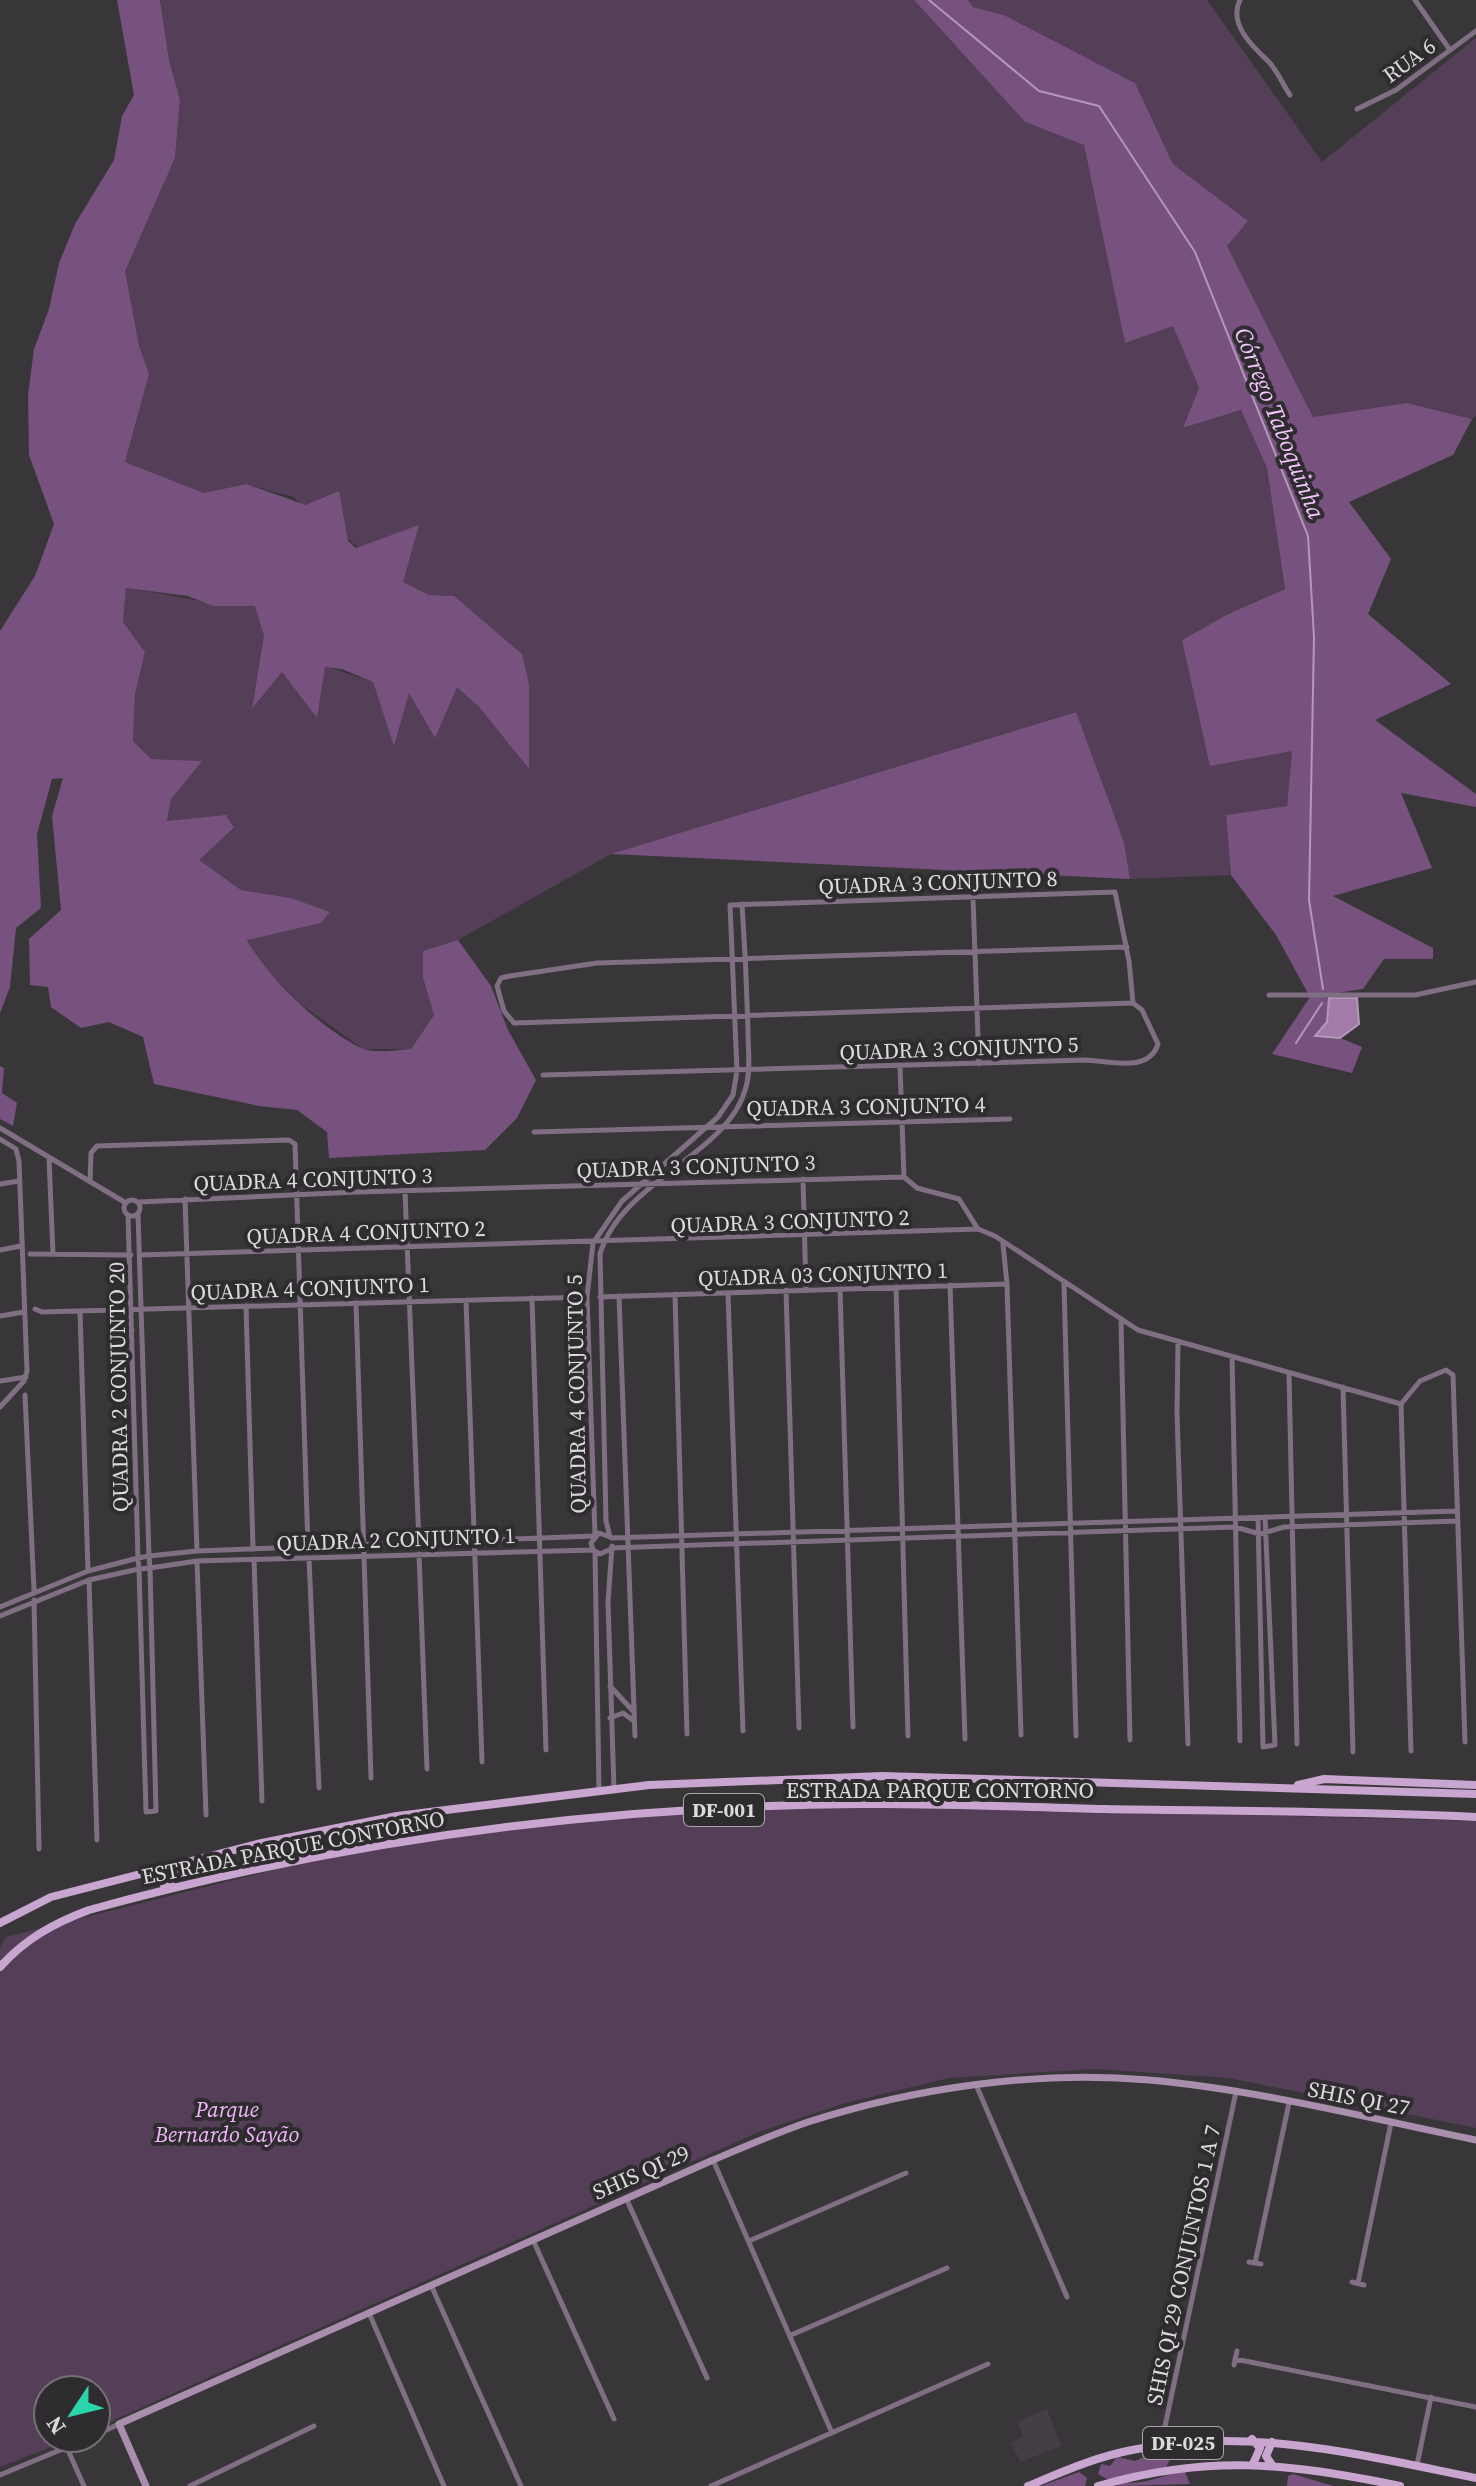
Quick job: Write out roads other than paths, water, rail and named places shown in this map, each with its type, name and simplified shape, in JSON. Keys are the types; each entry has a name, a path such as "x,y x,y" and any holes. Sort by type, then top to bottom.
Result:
{"main road":[{"name":"ESTRADA PARQUE CONTORNO","path":"0,1923 30,1905 257,1844 397,1816 599,1790 736,1780 882,1776 1476,1794"},
{"path":"882,1776 907,1789 906,1797 886,1805"},
{"path":"1287,1788 1324,1779 1476,1785"},
{"name":"ESTRADA PARQUE CONTORNO","path":"0,1967 21,1944 62,1919 135,1897 395,1841 509,1825 673,1811 886,1805 1476,1817"},
{"path":"184,1886 164,1885 165,1874 177,1873 194,1862"},
{"path":"96,1886 147,1880 148,1890 135,1897"},
{"path":"1252,2439 1260,2448 1253,2464"},
{"name":"DF-025","path":"1028,2486 1094,2459 1161,2445 1252,2439 1338,2450 1476,2478"},
{"path":"1272,2442 1266,2456 1272,2465"},
{"name":"DF-025","path":"1098,2486 1187,2465 1253,2464 1400,2486"}],"street":[{"path":"1240,0 1236,11 1238,22 1251,46 1268,62 1290,95"},
{"path":"1415,0 1450,50"},
{"name":"RUA 6","path":"1357,109 1396,90 1476,31"},
{"name":"QUADRA 3 CONJUNTO 8","path":"730,905 1115,892 1127,947"},
{"path":"973,898 979,1064"},
{"path":"614,1789 610,1720 611,1538 606,1521 598,1264 603,1243 623,1212 724,1126 740,1103 748,1071 742,904"},
{"name":"QUADRA 4 CONJUNTO 5","path":"594,1535 587,1305 593,1243 611,1213 708,1127 733,1095 737,1071 730,905"},
{"path":"1127,947 1133,1003 514,1023 508,1019 497,993 498,981 510,976 597,963 1127,947"},
{"path":"1269,995 1415,995 1476,982"},
{"name":"QUADRA 3 CONJUNTO 5","path":"737,1071 1086,1060 1139,1063 1157,1048 1153,1030 1139,1006 1133,1003"},
{"path":"900,1066 904,1177 917,1188 959,1199 978,1229 1121,1321 1178,1342 1401,1404"},
{"path":"543,1075 737,1071"},
{"name":"QUADRA 3 CONJUNTO 4","path":"534,1132 1010,1119"},
{"path":"0,1128 126,1203"},
{"path":"0,1139 18,1152 26,1377 0,1407"},
{"path":"90,1182 91,1153 94,1148 104,1145 289,1140 297,1152 308,1547"},
{"path":"49,1158 53,1254"},
{"name":"QUADRA 3 CONJUNTO 3","path":"489,1189 904,1177"},
{"path":"803,1178 806,1290"},
{"path":"0,1184 19,1181"},
{"name":"QUADRA 4 CONJUNTO 3","path":"126,1203 132,1200 489,1189"},
{"path":"405,1191 412,1301 419,1543"},
{"path":"185,1199 197,1551"},
{"path":"0,1616 89,1580 139,1569 146,1812 156,1811 139,1202"},
{"name":"QUADRA 2 CONJUNTO 20","path":"126,1203 131,1255 139,1569"},
{"path":"128,1215 138,1214"},
{"name":"QUADRA 3 CONJUNTO 2","path":"593,1243 978,1229"},
{"name":"QUADRA 4 CONJUNTO 2","path":"140,1255 593,1243"},
{"path":"1003,1243 1007,1284 1021,1735"},
{"path":"0,1250 21,1246"},
{"path":"30,1254 131,1255"},
{"path":"1064,1282 1076,1736"},
{"name":"QUADRA 03 CONJUNTO 1","path":"587,1294 728,1294 1007,1284"},
{"path":"950,1285 965,1739"},
{"path":"896,1287 908,1736"},
{"path":"840,1289 853,1727"},
{"path":"786,1290 799,1728"},
{"name":"QUADRA 4 CONJUNTO 1","path":"35,1309 42,1312 132,1310 587,1294"},
{"path":"675,1294 687,1734"},
{"path":"728,1294 743,1731"},
{"path":"619,1296 635,1736"},
{"path":"532,1298 540,1550 594,1551 600,1554 611,1549 683,1545 1235,1527 1257,1534 1293,1527 1457,1521"},
{"path":"466,1300 482,1762"},
{"path":"356,1303 371,1778"},
{"path":"587,1305 600,1305"},
{"path":"246,1306 253,1548"},
{"name":"QUADRA 2 CONJUNTO 20","path":"80,1311 88,1571"},
{"path":"0,1316 24,1312"},
{"path":"1121,1321 1130,1740"},
{"path":"118,1331 132,1330"},
{"path":"1178,1342 1180,1520 1188,1744"},
{"path":"1232,1357 1240,1741"},
{"path":"1411,1751 1401,1404 1429,1375 1446,1370 1454,1379 1465,1742"},
{"path":"1289,1374 1297,1744"},
{"path":"0,1381 26,1377"},
{"path":"1343,1387 1353,1752"},
{"path":"25,1395 34,1590"},
{"path":"0,1607 34,1590 88,1571 138,1558 197,1551 474,1542 603,1533 611,1538 627,1538 1456,1511"},
{"path":"1262,1518 1268,1532 1275,1745 1263,1747 1257,1534 1262,1518"},
{"path":"594,1535 599,1790"},
{"name":"QUADRA 2 CONJUNTO 1","path":"139,1569 197,1561 540,1550 546,1750"},
{"path":"419,1554 427,1769"},
{"path":"309,1557 319,1788"},
{"path":"254,1559 262,1801"},
{"path":"197,1561 206,1815"},
{"path":"89,1580 97,1840"},
{"path":"34,1600 39,1849"},
{"path":"610,1686 634,1712"},
{"path":"599,1724 623,1713 635,1721"},
{"path":"599,1743 611,1742"},
{"name":"SHIS QI 29","path":"112,2427 713,2160 806,2123 862,2106 1028,2081 1147,2080 1236,2092"},
{"path":"977,2087 1067,2297"},
{"name":"SHIS QI 27","path":"1236,2092 1476,2140"},
{"name":"SHIS QI 29 CONJUNTOS 1 A 7","path":"1161,2445 1236,2092"},
{"path":"1255,2263 1289,2103"},
{"path":"1358,2283 1391,2123"},
{"path":"713,2160 832,2433"},
{"path":"749,2241 906,2173"},
{"path":"626,2198 707,2378"},
{"path":"533,2240 614,2419"},
{"path":"791,2335 947,2268"},
{"path":"431,2285 521,2486"},
{"path":"369,2313 444,2486"},
{"path":"1237,2351 1235,2362 1476,2407"},
{"path":"711,2486 988,2364"},
{"path":"1417,2466 1430,2397"},
{"path":"119,2424 146,2486"},
{"path":"190,2486 314,2426"},
{"path":"0,2475 52,2454"},
{"path":"70,2454 84,2486"}],"waterway":[{"name":"Córrego Taboquinha","path":"929,0 1039,91 1099,106 1195,252 1308,536 1314,637 1309,900 1323,989"},
{"name":"Córrego Taboquinha","path":"1296,1043 1322,1003"}],"park label":[{"name":"Parque Bernardo Sayão","path":"227,2122"}]}
